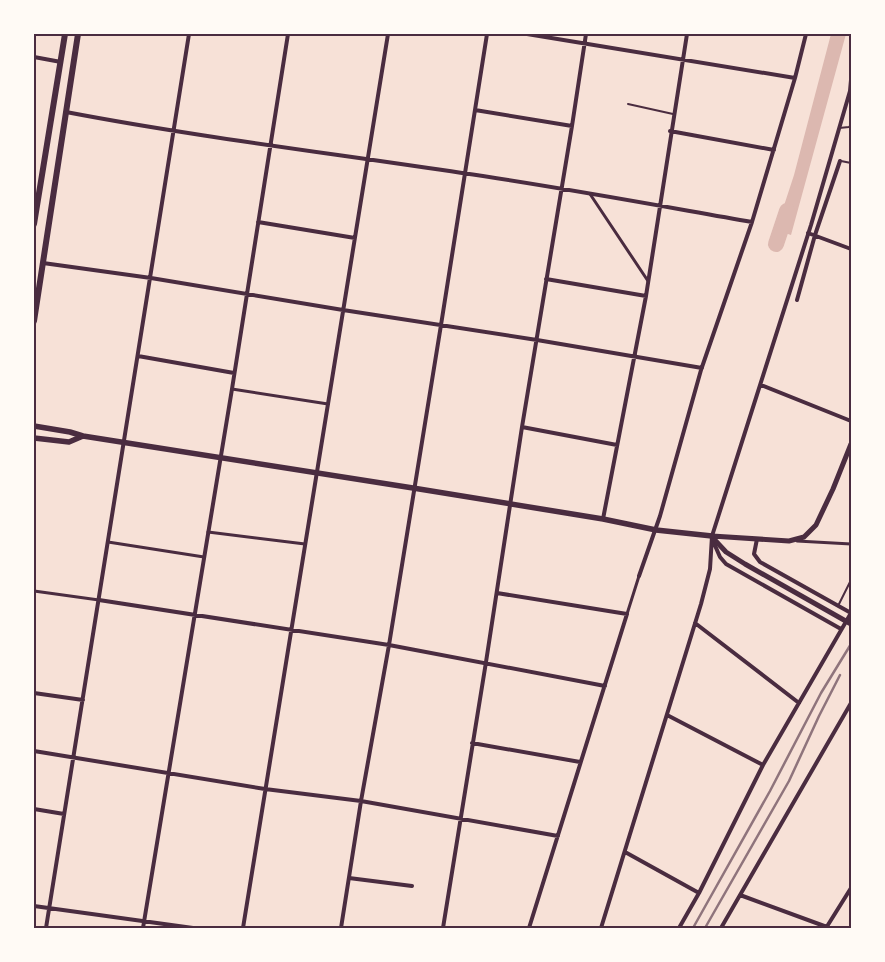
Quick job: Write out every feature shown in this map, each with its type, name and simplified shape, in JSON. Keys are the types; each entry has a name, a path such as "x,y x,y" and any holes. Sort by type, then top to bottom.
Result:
{"main road":[{"path":"34,224 65,34"},
{"path":"34,321 78,34"},
{"path":"34,426 83,436 603,519 656,530 712,536"},
{"path":"34,438 69,442 83,436"}],"street":[{"path":"46,928 190,34"},
{"path":"143,928 219,457 232,389 288,34"},
{"path":"243,928 388,34"},
{"path":"342,928 361,801 389,646 487,34"},
{"path":"527,34 795,78"},
{"path":"443,928 586,34"},
{"path":"603,519 646,296 686,34"},
{"path":"529,928 639,576 656,530 702,368 752,222 795,78 806,34"},
{"path":"34,57 61,62"},
{"path":"601,928 695,623 710,569 712,536 808,233 850,91 851,80"},
{"path":"475,110 572,126"},
{"path":"66,112 270,146 590,193 752,222"},
{"path":"670,131 774,150"},
{"path":"797,300 815,235 840,161"},
{"path":"590,193 648,281"},
{"path":"258,222 355,238"},
{"path":"808,233 851,250"},
{"path":"43,263 151,278 702,368"},
{"path":"546,279 646,296"},
{"path":"138,356 234,373"},
{"path":"761,385 851,421"},
{"path":"232,389 328,404"},
{"path":"522,427 617,445"},
{"path":"796,540 809,533 816,525 833,490 851,444"},
{"path":"208,532 305,544"},
{"path":"712,536 851,544"},
{"path":"712,536 726,552 851,624"},
{"path":"712,536 720,557 726,564 842,629"},
{"path":"680,928 763,766 851,613 760,562 754,554 757,539"},
{"path":"108,542 204,557"},
{"path":"34,591 194,614 486,662 605,686"},
{"path":"497,594 627,614"},
{"path":"695,623 799,703"},
{"path":"34,693 83,700"},
{"path":"721,928 851,703"},
{"path":"667,715 763,766"},
{"path":"472,743 580,762"},
{"path":"34,751 265,789 361,801 558,836"},
{"path":"34,809 64,814"},
{"path":"625,852 699,893"},
{"path":"349,878 412,886"},
{"path":"740,896 827,928 851,888"},
{"path":"34,906 193,928"}],"lane":[{"path":"628,104 673,114"},
{"path":"839,128 851,125"},
{"path":"840,161 851,163"},
{"path":"838,606 851,580"}],"shaded area":[{"path":"831,34 846,34 791,235 776,230 794,175"}],"waterway":[{"path":"776,244 787,211"}],"railway":[{"path":"693,928 770,791 821,693 851,644"},
{"path":"705,928 789,781 840,675"}]}
